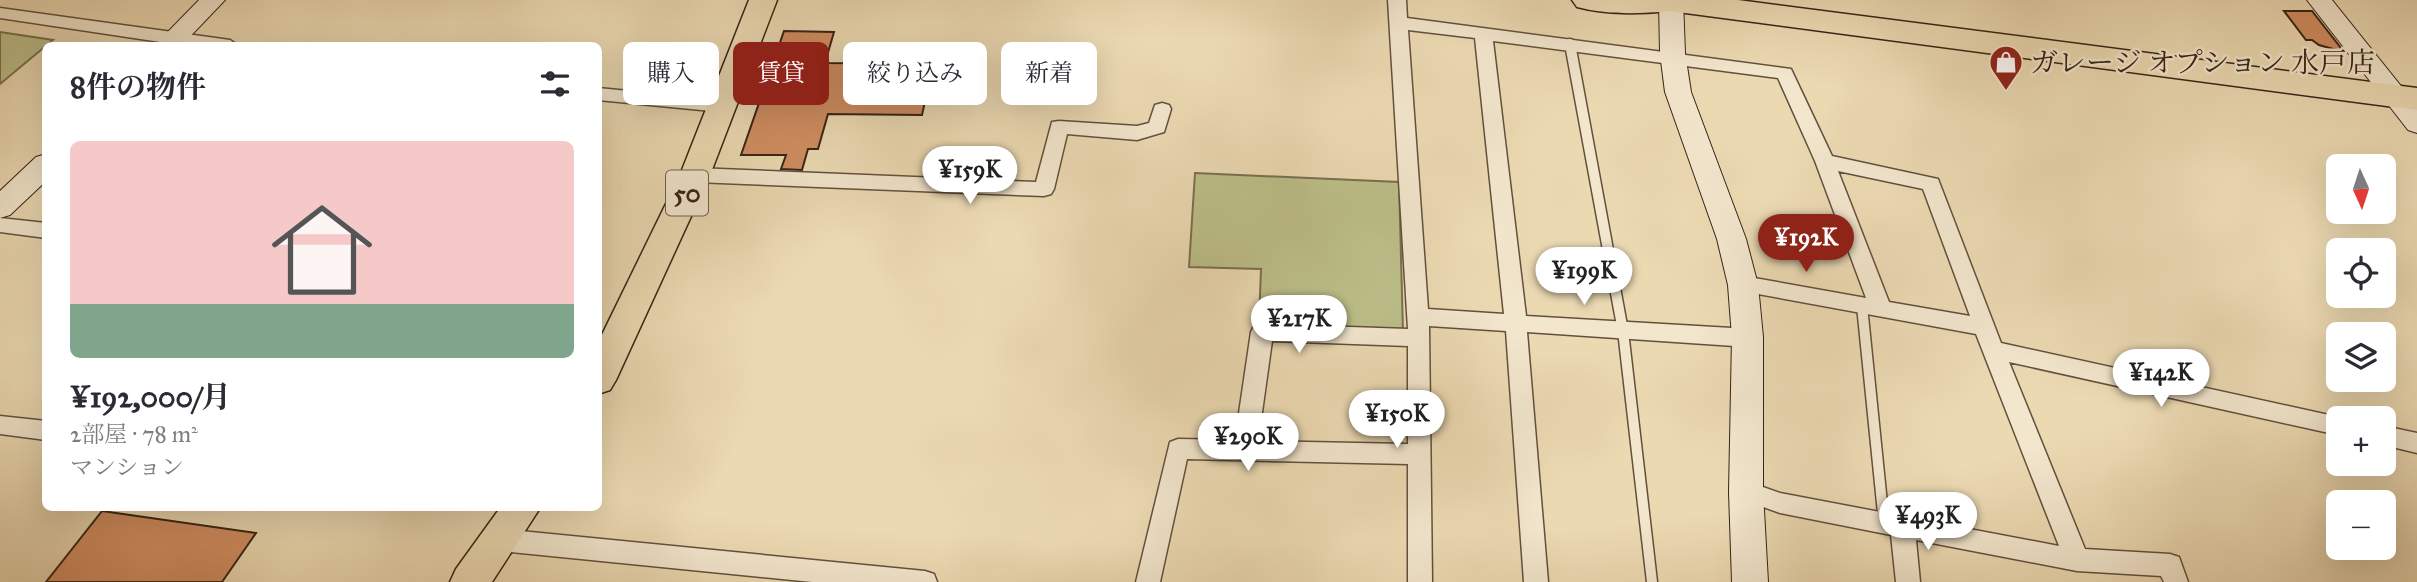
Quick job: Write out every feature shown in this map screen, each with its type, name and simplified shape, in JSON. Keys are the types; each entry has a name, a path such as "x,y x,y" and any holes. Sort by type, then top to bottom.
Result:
{"highway":[{"path":"1588,0 1628,5 1668,0 2402,88"},
{"path":"1796,0 1931,17 2402,88"},
{"path":"1859,0 1931,17"}],"main road":[{"name":"50","path":"602,372 695,175 763,0"},
{"path":"470,582 520,511"}],"street":[{"path":"0,13 170,41 213,0"},
{"path":"1396,0 1400,23 1418,327 1420,582"},
{"path":"1668,0 1672,58 1682,107 1725,212 1743,284 1749,338 1746,491 1750,582"},
{"path":"2319,0 2402,88 2417,124"},
{"path":"1400,23 1785,73 1825,161 1871,308"},
{"path":"1483,32 1516,323 1536,582"},
{"path":"602,94 722,106"},
{"path":"695,175 1044,189 1059,127 1137,133 1157,127 1162,109"},
{"path":"1825,161 1931,184 1984,327 2077,560"},
{"path":"0,208 42,167"},
{"path":"0,225 42,230"},
{"path":"1743,284 1984,327"},
{"path":"1245,451 1262,332 1516,323 1749,338"},
{"path":"1993,350 2326,423"},
{"path":"0,425 42,430"},
{"path":"2396,439 2417,443"},
{"path":"1147,582 1178,449 1419,454"},
{"path":"1746,491 1780,503 2077,560 2170,565 2176,582"},
{"path":"1893,524 1908,582"},
{"path":"500,540 925,582"}],"lane":[{"path":"1570,44 1622,331 1652,582"},
{"path":"1871,308 1893,524"}],"green space":[{"path":"0,32 53,40 42,42 42,49 0,84"},
{"path":"1195,173 1399,182 1403,331 1259,322 1261,269 1189,267"}],"building":[{"path":"2284,11 2312,11 2344,52 2306,40"},
{"path":"784,31 834,32 829,49 829,42 780,42"},
{"path":"829,63 843,63 843,105 924,105 922,115 828,114 818,149 808,149 802,170 781,169 786,155 741,155 758,105 829,105"},
{"path":"102,511 256,533 222,582 46,582"}],"place":[{"name":"ガレージ オプション 水戸店","path":"2006,92"}]}
